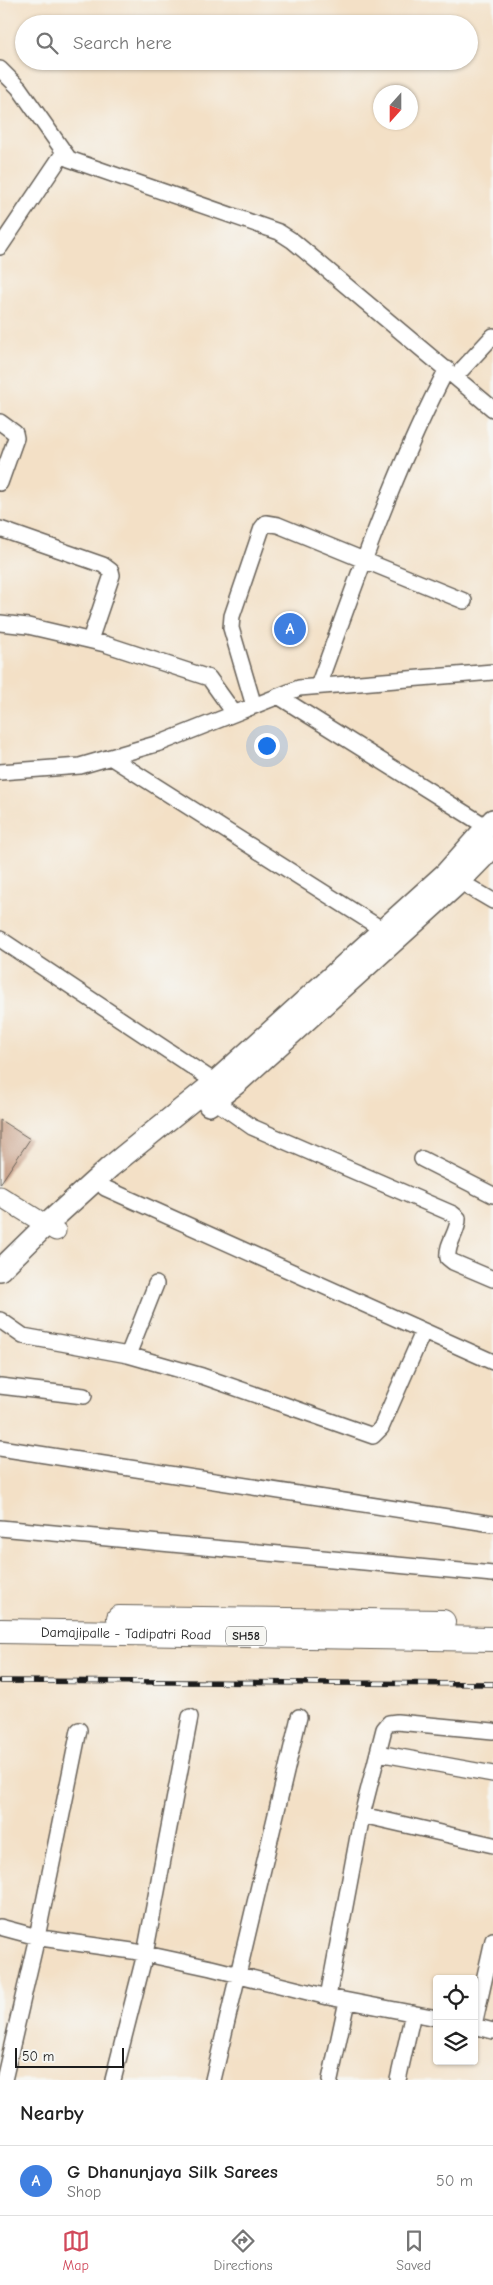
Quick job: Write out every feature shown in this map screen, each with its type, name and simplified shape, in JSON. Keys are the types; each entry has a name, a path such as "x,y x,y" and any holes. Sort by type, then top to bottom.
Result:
{"main road":[{"path":"389,934 459,881 491,831"},
{"path":"0,1285 51,1228 110,1167 215,1091 237,1083 303,1012 389,934 446,873 491,831"},
{"path":"0,1270 104,1188 215,1091"},
{"name":"Damajipalle - Tadipatri Road","path":"0,1616 493,1623"},
{"name":"Damajipalle - Tadipatri Road","path":"0,1631 493,1639"}],"street":[{"path":"0,69 19,88 69,159 278,232 293,241 493,410"},
{"path":"0,247 64,152"},
{"path":"318,686 364,560 426,409 451,373 493,336"},
{"path":"0,422 15,433 16,438 0,483"},
{"path":"254,706 231,628 262,528 266,523 272,523 464,601"},
{"path":"0,529 103,565 111,571 112,576 90,640"},
{"path":"0,623 28,626 90,640 209,678 234,713"},
{"path":"0,772 80,766 110,758 163,742 299,688 493,672"},
{"path":"278,696 491,831"},
{"path":"110,758 389,934"},
{"path":"459,881 493,901"},
{"path":"0,939 215,1091 252,1127 458,1218 458,1224 447,1251 448,1258 453,1262 493,1279"},
{"path":"422,1159 493,1195"},
{"path":"104,1188 493,1362"},
{"path":"0,1196 51,1228"},
{"path":"128,1355 156,1284"},
{"path":"0,1320 23,1336 128,1355 202,1376 373,1436 381,1428 423,1332"},
{"path":"0,1386 84,1396"},
{"path":"0,1448 493,1524"},
{"path":"0,1528 493,1574"},
{"path":"113,2080 145,1954 190,1717"},
{"path":"213,2080 236,1975 299,1717"},
{"path":"328,1997 362,1815 384,1729 389,1723 398,1722 493,1731"},
{"path":"4,2080 37,1937 79,1730"},
{"path":"378,1753 493,1774"},
{"path":"362,1815 493,1845"},
{"path":"0,1927 37,1937 145,1954 328,1997 433,2017"},
{"path":"476,2020 489,1977 493,1940"},
{"path":"330,2080 347,2001"},
{"path":"398,2080 413,2013"},
{"path":"478,2027 493,2031"}],"building":[{"path":"0,1120 30,1139 0,1184"}],"railway":[{"path":"0,1681 493,1684"}],"place":[{"name":"G Dhanunjaya Silk Sarees","path":"290,629"}]}
